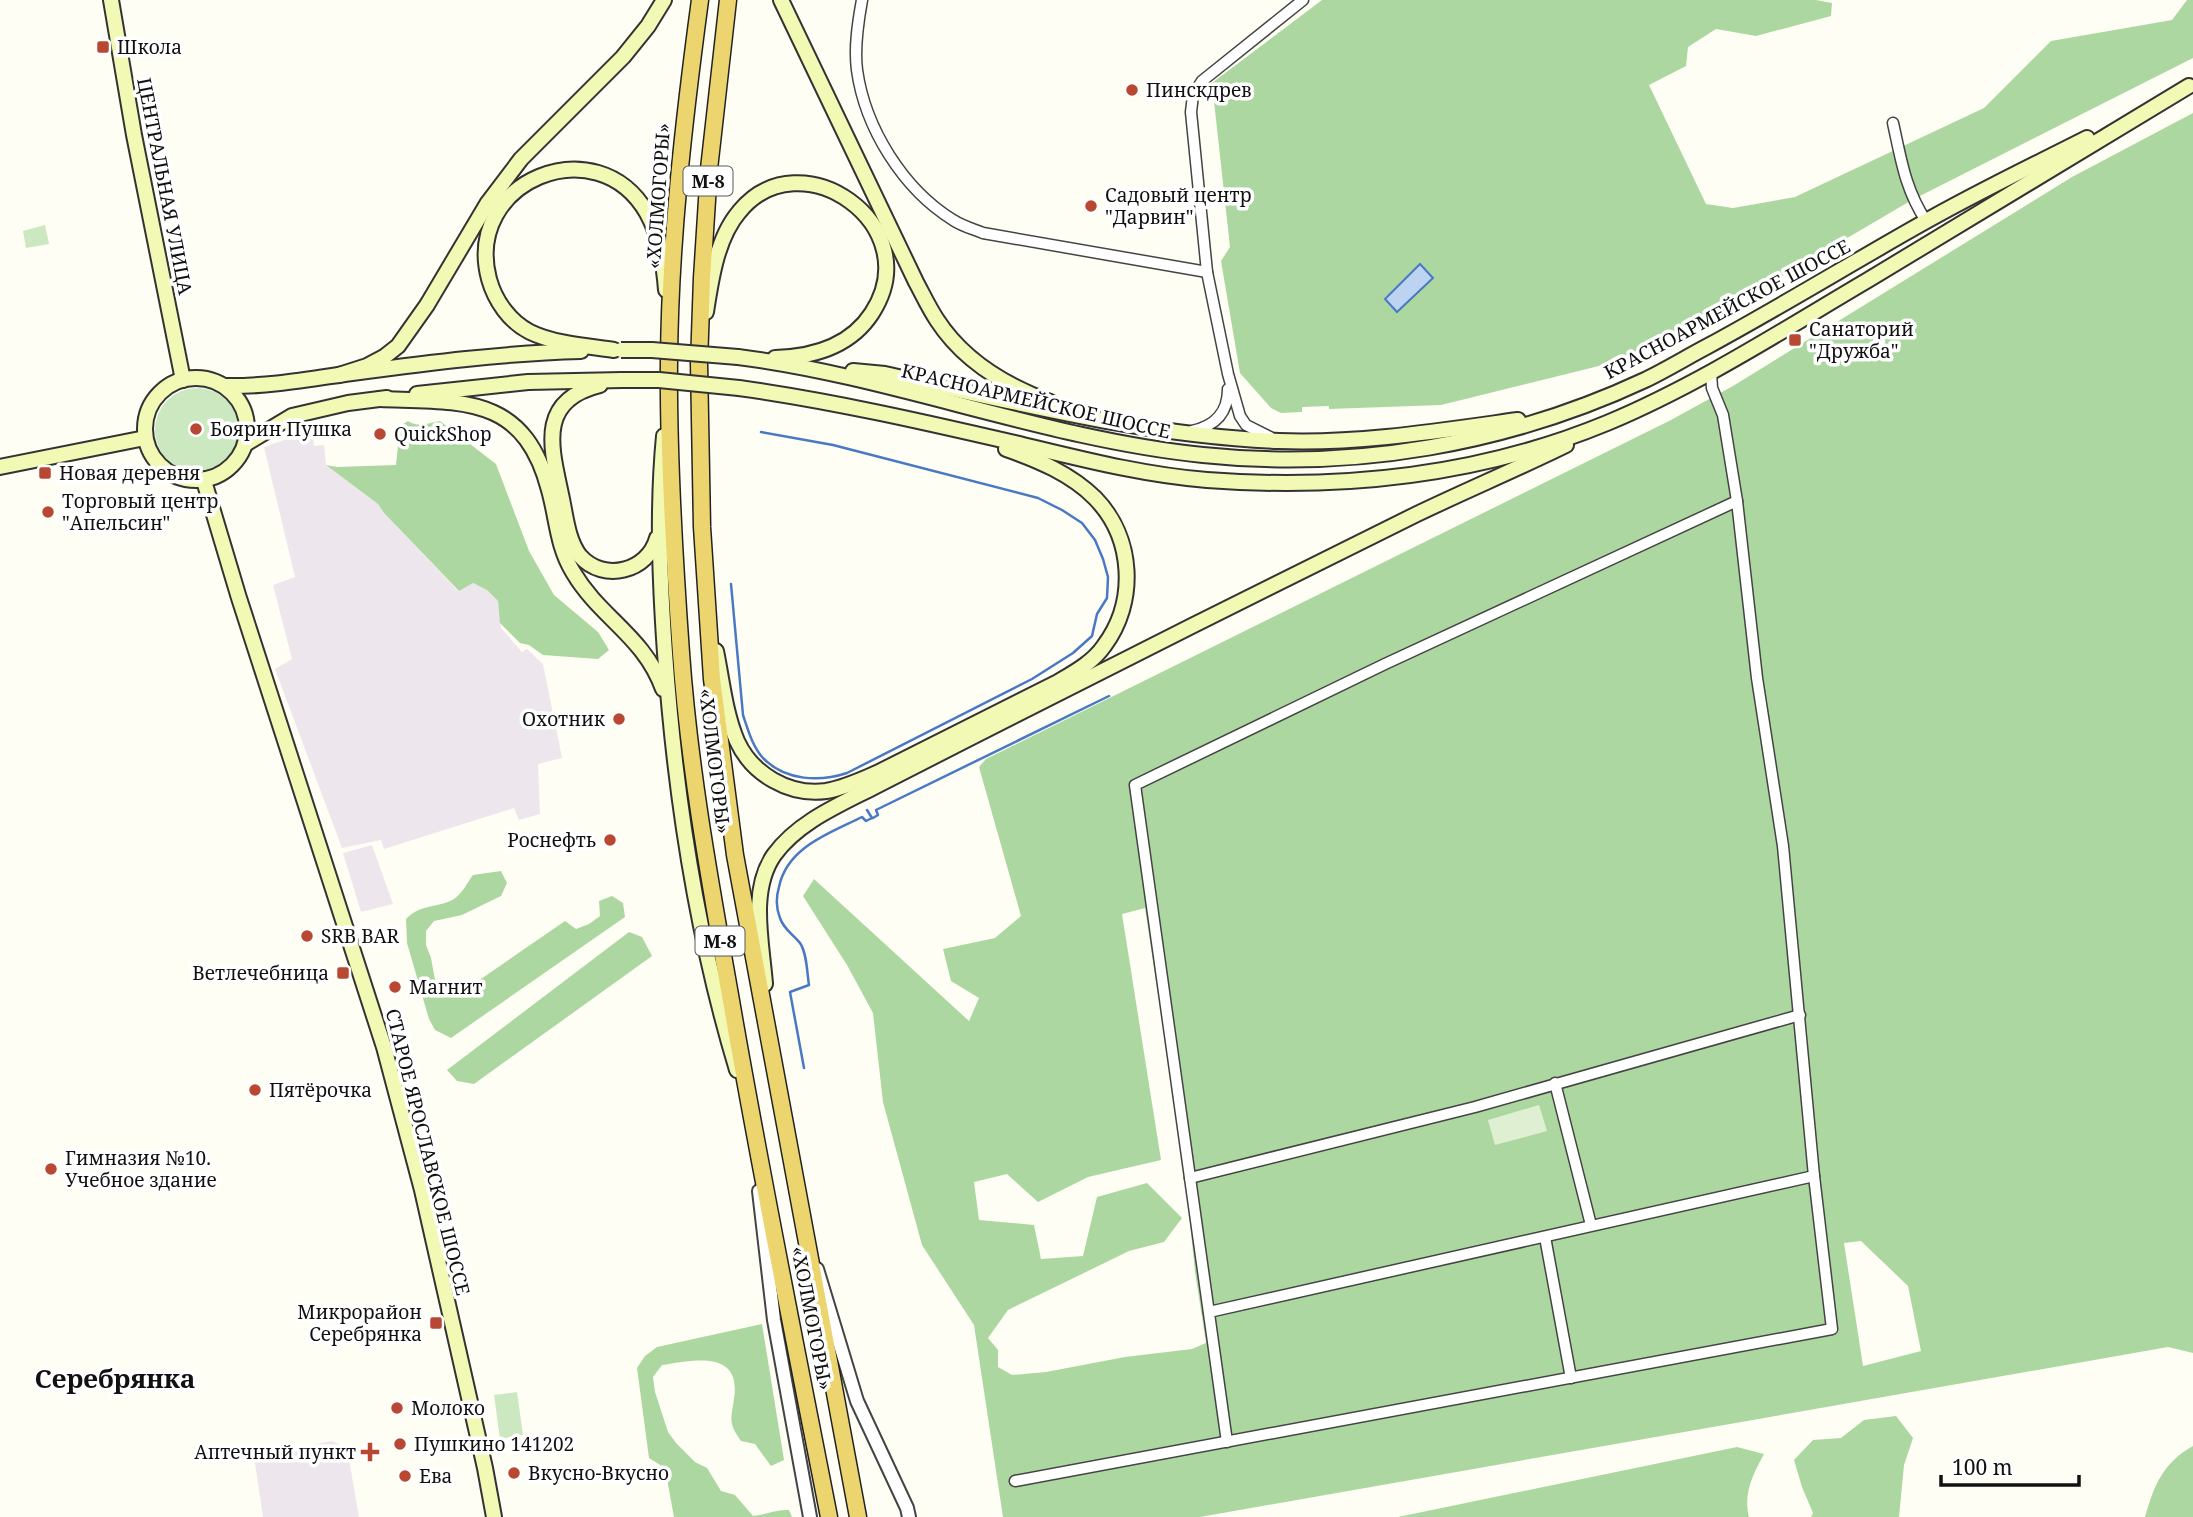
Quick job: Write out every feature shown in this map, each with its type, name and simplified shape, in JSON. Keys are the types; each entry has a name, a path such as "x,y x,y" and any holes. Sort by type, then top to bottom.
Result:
{"highway":[{"name":"«ХОЛМОГОРЫ»","path":"700,0 684,136 669,363 670,448 681,655 702,832 750,1112 829,1517"},
{"name":"«ХОЛМОГОРЫ»","path":"728,0 709,169 702,278 699,363 706,602 720,751 735,855 858,1517"}],"main road":[{"name":"ЦЕНТРАЛЬНАЯ УЛИЦА","path":"111,0 136,146 183,380"},
{"path":"224,386 236,397 245,411 248,426 247,443 238,461 223,474 204,481 184,480 166,472 152,457 145,438 145,423 149,408 157,396 169,386 183,380 204,379 224,386 259,385 339,375 384,357 398,346 428,306 487,204 529,151 623,57 648,26 664,0"},
{"path":"781,0 916,282 938,321 964,351 994,376 1029,394 1101,419"},
{"name":"КРАСНОАРМЕЙСКОЕ ШОССЕ","path":"339,375 527,353 652,350 742,357 788,365 1071,432 1150,448 1204,455 1326,459 1438,446 1547,419 1648,378 1736,331 1926,221 2191,85"},
{"name":"КРАСНОАРМЕЙСКОЕ ШОССЕ","path":"380,399 516,383 659,380 801,396 1141,471 1202,480 1327,484 1444,469 1512,454 1611,421 1711,372 1958,227 2191,85"},
{"path":"617,350 558,341 530,332 514,321 494,294 486,265 490,229 499,208 514,191 533,178 555,171 578,169 602,174 619,184 635,197 652,224 663,258 669,363 660,474 661,586 671,720 684,830 702,935 750,1112"},
{"path":"699,363 717,257 739,212 754,197 772,188 794,184 838,192 857,205 873,223 883,244 886,266 877,305 864,325 845,341 824,351 789,358 742,357"},
{"path":"788,365 885,374 1170,432 1282,441 1370,438 1453,429 1519,419 1592,402"},
{"path":"622,380 573,396 554,418 552,451 568,530 574,547 589,563 599,569 622,571 643,561 651,552 656,541 660,515"},
{"path":"247,443 292,416 380,399 475,404 494,411 527,439 549,489 564,557 586,591 648,657 657,672 671,720"},
{"path":"772,1059 759,918 760,895 764,874 773,856 802,827 984,731 1420,513 1536,460 1611,421"},
{"path":"706,602 728,711 738,742 750,761 766,776 782,785 804,791 825,791 849,785 1058,682 1085,666 1103,648 1123,612 1127,587 1126,564 1122,544 1112,521 1097,499 1063,473 1024,455 932,424"},
{"path":"0,467 145,438"},
{"name":"СТАРОЕ ЯРОСЛАВСКОЕ ШОССЕ","path":"204,481 239,598 384,1047 422,1190 494,1517"}],"street":[{"path":"862,0 856,47 857,69 864,103 887,150 909,182 933,205 955,222 996,236 1207,272"},
{"path":"1282,441 1245,425 1237,408 1207,272 1191,113 1193,95 1202,81 1303,0"},
{"path":"1893,123 1899,159 1912,200 1926,221"},
{"path":"1014,1481 1832,1329 1814,1176 1783,846 1757,678 1737,501 1723,415 1712,388 1711,372"},
{"path":"1170,432 1201,429 1214,423 1228,399 1228,374"},
{"path":"1227,1441 1135,785 1385,664 1737,501"},
{"path":"1190,1178 1475,1107 1800,1015"},
{"path":"1555,1083 1591,1225"},
{"path":"755,1135 762,1225 774,1320 810,1517"},
{"path":"1209,1312 1814,1176"},
{"path":"805,1236 825,1290 857,1401 909,1517"},
{"path":"1545,1237 1571,1378"}],"shaded area":[{"path":"313,435 314,446 324,445 326,465 378,504 458,591 473,583 487,590 498,601 501,628 522,652 527,649 543,664 562,758 538,764 540,814 519,820 514,808 384,849 381,840 342,848 275,669 292,659 273,585 295,577 264,447 290,438"},
{"path":"372,845 393,904 361,912 343,853"},
{"path":"332,1441 347,1448 359,1517 263,1517 254,1456"}],"green space":[{"path":"1322,0 1816,0 1832,3 1831,16 1756,36 1716,29 1688,47 1686,66 1649,85 1706,204 1733,208 1795,197 1984,108 2051,41 2172,20 2187,0 2193,0 2193,58 1912,200 1750,295 1619,361 1441,405 1329,409 1329,406 1302,407 1302,412 1281,413 1271,408 1240,373 1221,261 1230,247 1212,83"},
{"path":"2193,113 2193,1353 2168,1347 1200,1517 1003,1517 974,1325 922,1245 883,1102 873,1013 847,965 803,896 814,879 969,1021 979,998 951,981 943,949 995,938 1021,916 979,767 986,759 1669,421 1733,386 2072,177","holes":["1145,908 1185,1174 1195,1272 1206,1343 1192,1349 1012,1375 998,1367 998,1350 988,1338 1008,1310 1129,1251 1164,1242 1182,1218 1147,1183 1097,1197 1083,1256 1041,1259 1034,1225 979,1220 974,1182 1007,1174 1038,1202 1088,1177 1161,1160 1122,914","1861,1241 1908,1286 1921,1351 1863,1366 1844,1243"]},
{"path":"45,225 49,244 26,248 23,231"},
{"path":"197,388 213,391 232,407 239,430 236,446 220,465 197,472 181,469 162,453 155,430 158,414 174,395"},
{"path":"408,421 420,425 440,421 496,464 529,551 554,595 598,632 609,650 598,659 543,655 529,645 520,643 500,623 498,601 487,590 473,583 459,591 378,504 326,465 396,465 400,426"},
{"path":"501,871 507,883 501,896 462,915 434,921 426,931 426,945 436,985 447,993 462,992 565,921 576,929 589,924 600,916 599,901 612,896 623,903 625,917 451,1038 435,1030 429,1019 407,943 406,919 423,908 454,899 473,875"},
{"path":"629,932 642,937 652,956 474,1084 457,1081 447,1070"},
{"path":"1539,1105 1547,1131 1495,1145 1488,1120"},
{"path":"762,1324 784,1460 771,1466 755,1444 741,1441 737,1435 732,1421 734,1383 730,1372 723,1365 701,1360 662,1365 653,1377 655,1392 668,1432 695,1462 707,1468 721,1491 735,1495 753,1516 789,1510 792,1517 674,1517 665,1468 649,1458 637,1368 645,1356 657,1347"},
{"path":"517,1392 523,1435 500,1439 494,1395"},
{"path":"1896,1416 1913,1438 1904,1465 1899,1517 1811,1517 1813,1513 1794,1460 1813,1440 1841,1438 1864,1420"},
{"path":"2193,1446 2193,1517 2145,1517 2152,1495 2167,1467"},
{"path":"1737,1447 1764,1454 1748,1492 1749,1517 1398,1517"}],"water":[{"path":"1420,264 1433,278 1397,312 1385,299"}],"waterway":[{"path":"731,584 743,715 751,738 760,755 773,766 782,772 804,778 826,778 847,773 1032,679 1073,653 1092,636 1097,614 1107,598 1108,577 1095,540 1082,523 1038,498 833,445 761,432"},
{"path":"873,818 878,815 876,810 1109,696"},
{"path":"867,810 872,818"},
{"path":"804,1068 790,992 809,985 806,963 800,943 786,929 780,918 777,903 779,887 784,873 800,851 862,817 866,821 872,818"}],"place":[{"name":"Школа","path":"103,47"},
{"name":"Пинскдрев","path":"1132,90"},
{"name":"Садовый центр \"Дарвин\"","path":"1091,206"},
{"name":"Санаторий \"Дружба\"","path":"1795,340"},
{"name":"Боярин Пушка","path":"196,429"},
{"name":"QuickShop","path":"380,434"},
{"name":"Новая деревня","path":"45,473"},
{"name":"Торговый центр \"Апельсин\"","path":"48,512"},
{"name":"Охотник","path":"619,719"},
{"name":"Роснефть","path":"610,840"},
{"name":"SRB BAR","path":"307,936"},
{"name":"Ветлечебница","path":"343,973"},
{"name":"Магнит","path":"395,987"},
{"name":"Пятёрочка","path":"255,1090"},
{"name":"Гимназия №10. Учебное здание","path":"51,1169"},
{"name":"Микрорайон Серебрянка","path":"436,1323"},
{"name":"Молоко","path":"397,1408"},
{"name":"Пушкино 141202","path":"400,1444"},
{"name":"Аптечный пункт","path":"370,1452"},
{"name":"Вкусно-Вкусно","path":"514,1473"},
{"name":"Ева","path":"405,1476"}],"district":[{"name":"Серебрянка","path":"115,1378"}]}
